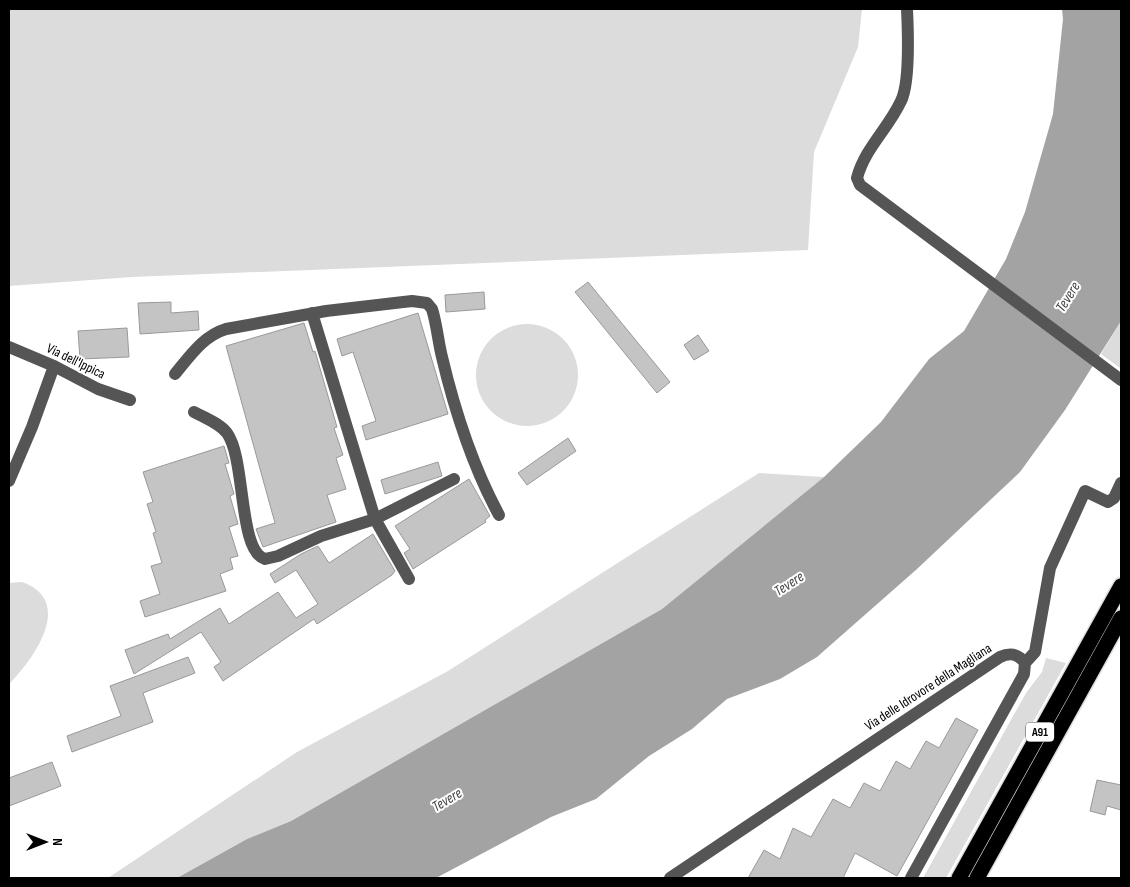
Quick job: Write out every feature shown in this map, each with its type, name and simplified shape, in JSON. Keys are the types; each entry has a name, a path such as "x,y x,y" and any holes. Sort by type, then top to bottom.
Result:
{"highway":[{"name":"A91","path":"959,878 1121,586"},
{"name":"A91","path":"977,878 1121,618"}],"street":[{"path":"907,9 906,78 902,100 861,164 856,178 870,194 1121,380"},
{"path":"175,374 200,344 219,331 312,313 423,301 430,305 446,372 469,450 483,485 499,515"},
{"path":"312,313 375,519 409,579"},
{"name":"Via dell'Ippica","path":"9,346 54,366 98,389 130,400"},
{"path":"9,481 32,427 54,366"},
{"path":"194,412 221,427 231,441 239,468 249,537 258,556 265,559 273,558 314,539 375,519 454,479"},
{"path":"912,878 1024,674 1025,663 1035,652 1050,568 1085,491 1108,502 1114,498 1121,483"},
{"name":"Via delle Idrovore della Magliana","path":"670,878 1000,657 1014,654 1025,663"}],"shaded area":[{"path":"9,9 862,9 858,47 814,152 808,250 132,277 9,286"},
{"path":"1121,321 1121,367 1120,368 1101,354"},
{"path":"527,324 546,328 563,339 574,356 578,375 574,394 563,411 546,422 527,426 508,422 491,411 480,394 476,375 480,356 491,339 508,328"},
{"path":"759,473 824,477 662,609 291,821 247,839 177,878 108,878 297,752 448,671"},
{"path":"22,582 38,591 46,603 48,616 45,631 38,646 29,661 9,684 9,583"},
{"path":"1046,658 1066,663 946,878 923,878 1026,693 1042,672"}],"water":[{"name":"Tevere","path":"1062,9 1121,9 1121,321 1065,410 1020,472 917,569 817,657 780,679 727,699 692,729 649,756 596,799 551,817 436,878 177,878 247,839 291,821 662,609 824,477 881,422 929,359 964,331 1006,259 1025,212 1053,114 1063,19"}],"building":[{"path":"588,282 670,382 657,393 575,292"},
{"path":"484,292 485,309 446,312 445,295"},
{"path":"171,302 171,313 198,311 199,330 140,334 138,303"},
{"path":"418,313 448,414 366,440 362,426 376,421 353,352 342,356 337,339"},
{"path":"304,323 313,352 315,351 337,427 334,428 343,455 336,458 346,489 327,495 336,522 263,547 256,529 275,523 226,346"},
{"path":"127,328 129,357 80,359 78,331"},
{"path":"698,335 709,351 694,360 684,345"},
{"path":"568,438 576,451 527,485 518,473"},
{"path":"224,446 229,463 225,464 234,494 230,496 238,524 229,527 238,556 230,558 233,569 220,574 226,591 145,617 140,601 160,594 151,566 162,563 153,533 156,532 147,504 153,502 143,472"},
{"path":"438,462 442,476 385,494 381,480"},
{"path":"469,479 490,516 485,520 486,522 413,569 404,553 410,549 395,526"},
{"path":"373,534 395,571 392,575 317,624 314,619 223,681 214,667 221,662 201,632 134,674 125,650 168,634 170,639 220,608 229,624 278,592 296,618 318,604 296,570 275,583 270,574 301,554 318,546 329,563"},
{"path":"188,657 195,673 143,693 153,722 72,752 67,736 121,716 110,686"},
{"path":"956,718 978,730 897,876 855,853 843,878 748,878 764,850 780,859 793,828 811,837 833,799 850,808 864,783 880,791 896,761 910,769 926,741 939,748"},
{"path":"52,762 61,786 9,806 9,778"},
{"path":"1097,780 1121,785 1121,810 1107,806 1105,815 1090,811"}]}
